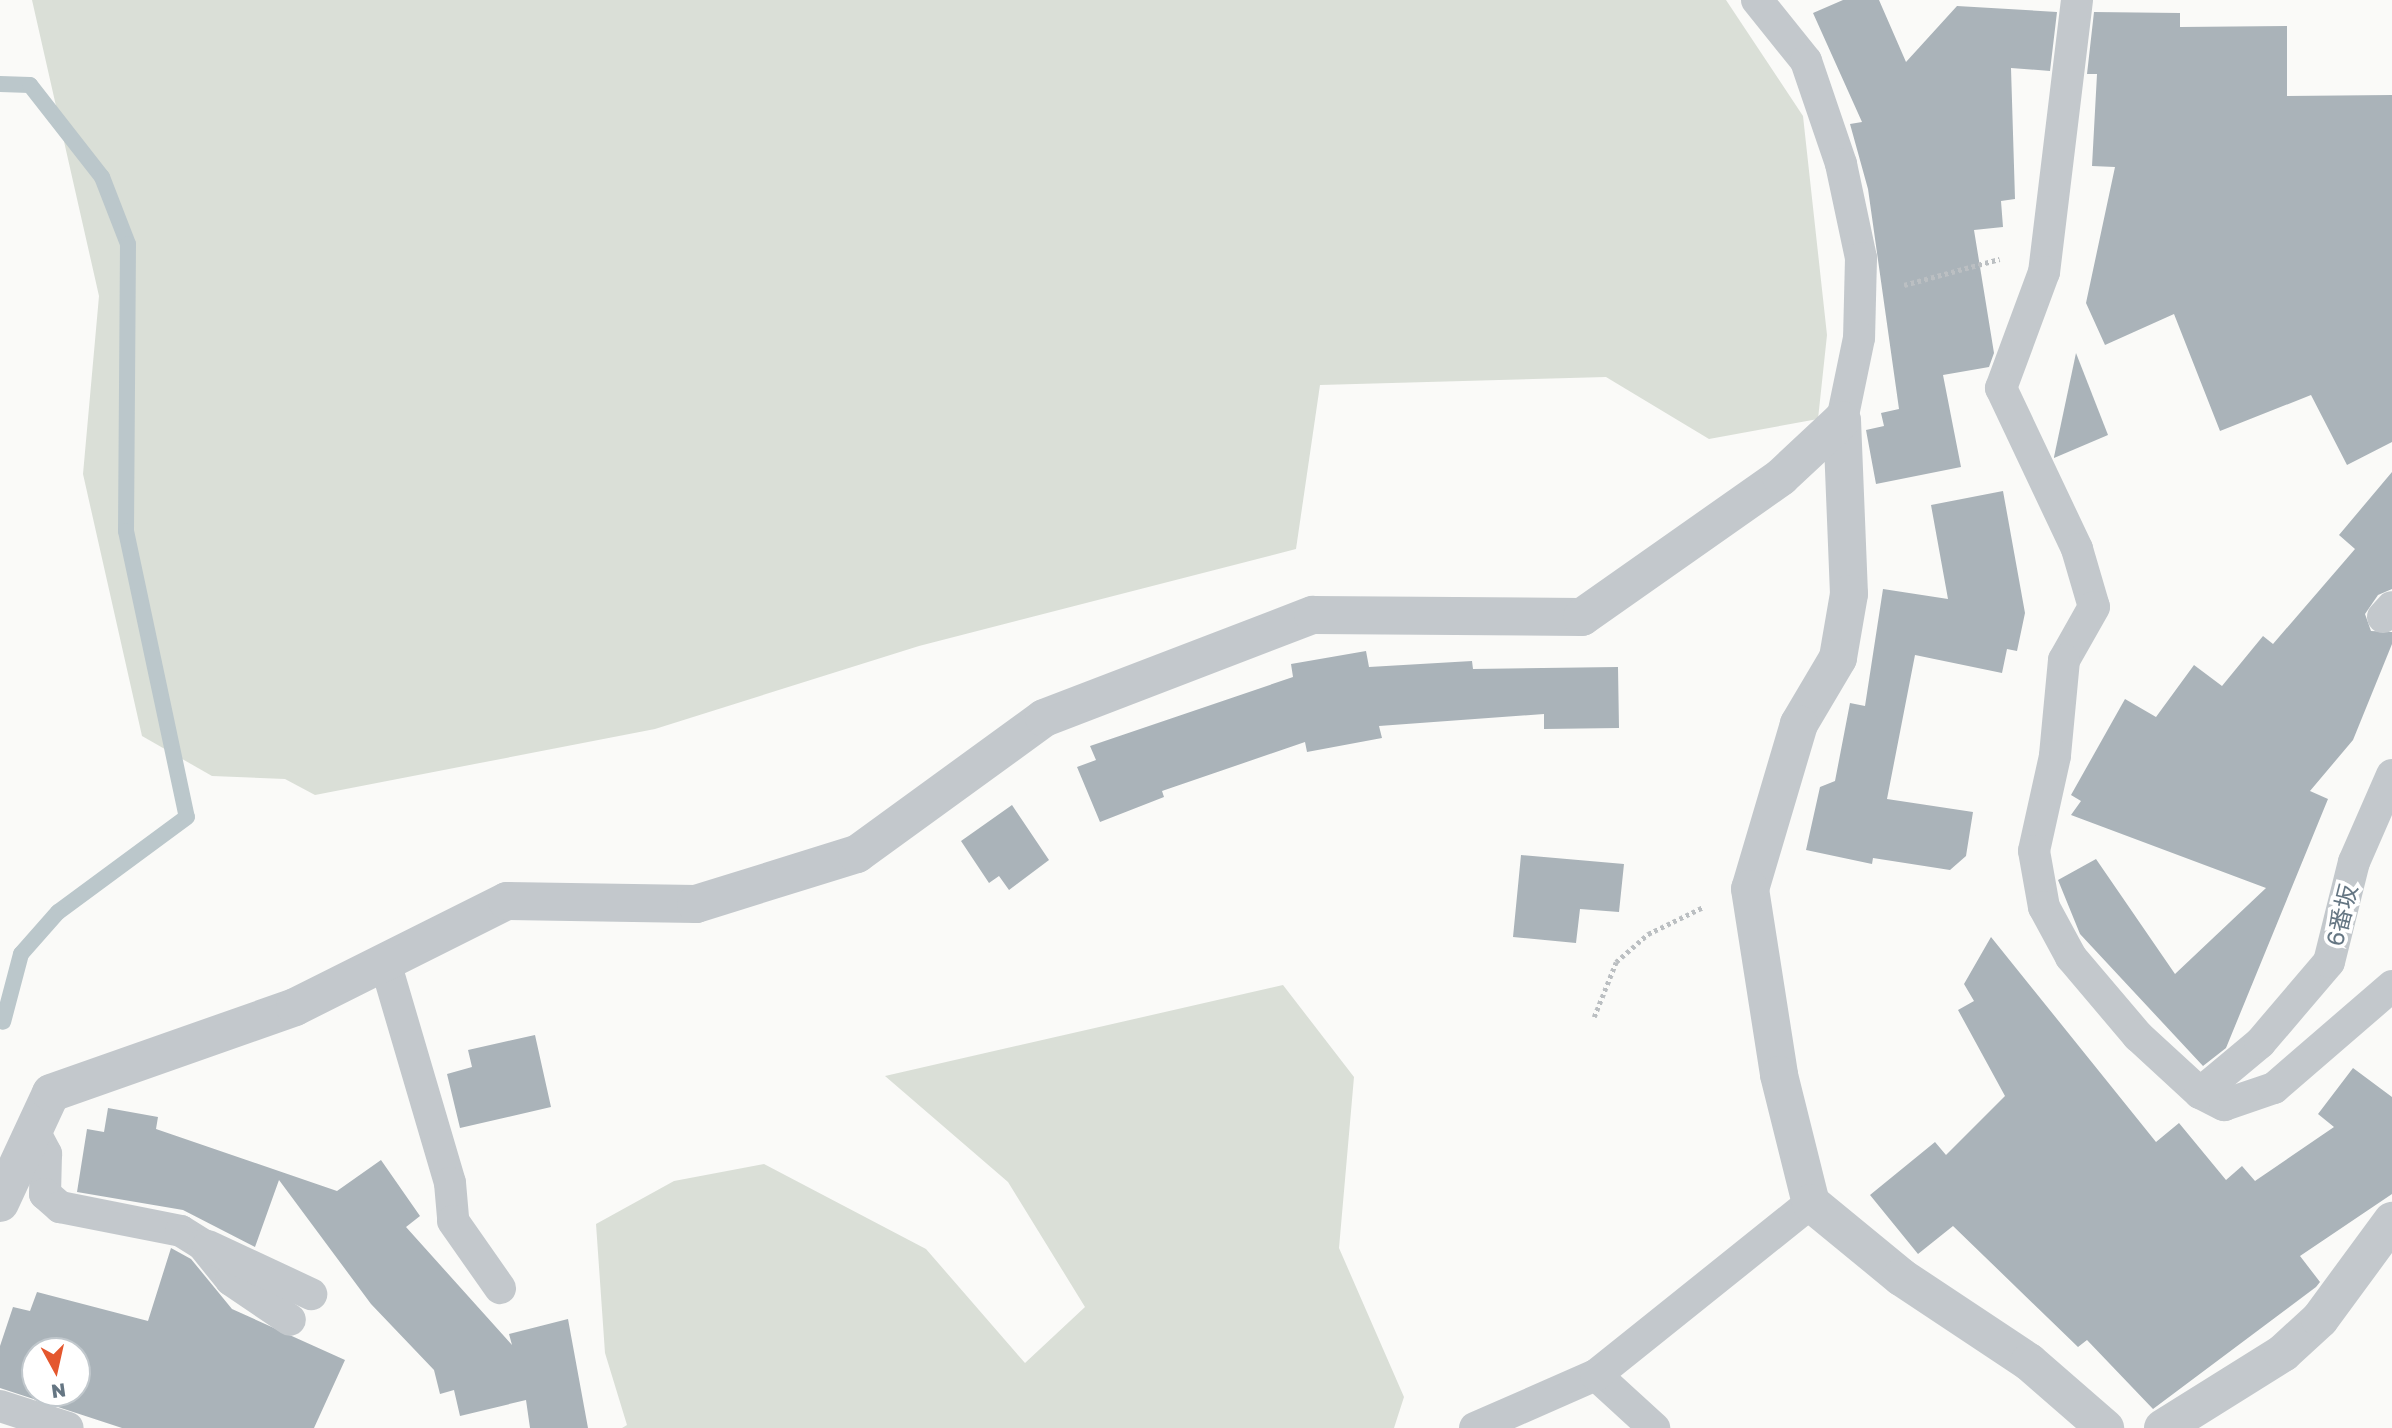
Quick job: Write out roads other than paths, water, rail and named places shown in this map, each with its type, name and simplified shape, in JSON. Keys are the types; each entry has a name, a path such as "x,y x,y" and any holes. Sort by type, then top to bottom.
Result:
{"street":[{"path":"1842,420 1849,594 1838,658 1799,724 1750,889 1779,1075 1811,1203 1901,1277 2029,1362 2105,1428"},
{"path":"0,1203 51,1093 295,1007 508,901 696,904 857,854 1044,718 1313,615 1582,618 1782,477 1842,420"},
{"path":"2163,1428 2283,1353 2320,1319 2392,1221"}],"lane":[{"path":"1757,0 1806,61 1841,164 1863,299 1842,420"},
{"path":"2077,0 2046,250 2001,388 2077,549 2094,607 2064,660 2055,756 2034,851 2044,907 2071,957 2138,1036 2200,1093 2224,1105 2274,1088 2392,986"},
{"name":"6番坂","path":"2200,1093 2260,1043 2329,962 2354,862 2392,775"},
{"path":"385,962 450,1183 453,1221 500,1288"},
{"path":"34,1131 46,1154 45,1194 60,1207 181,1231 311,1294"},
{"path":"1475,1428 1596,1375 1811,1203"},
{"path":"200,1242 231,1280 290,1321"},
{"path":"1596,1375 1654,1428"},
{"path":"0,1406 68,1428"}],"waterway":[{"path":"0,84 30,85 102,177 128,244 126,531 187,817 58,912 21,954 3,1022"}]}
